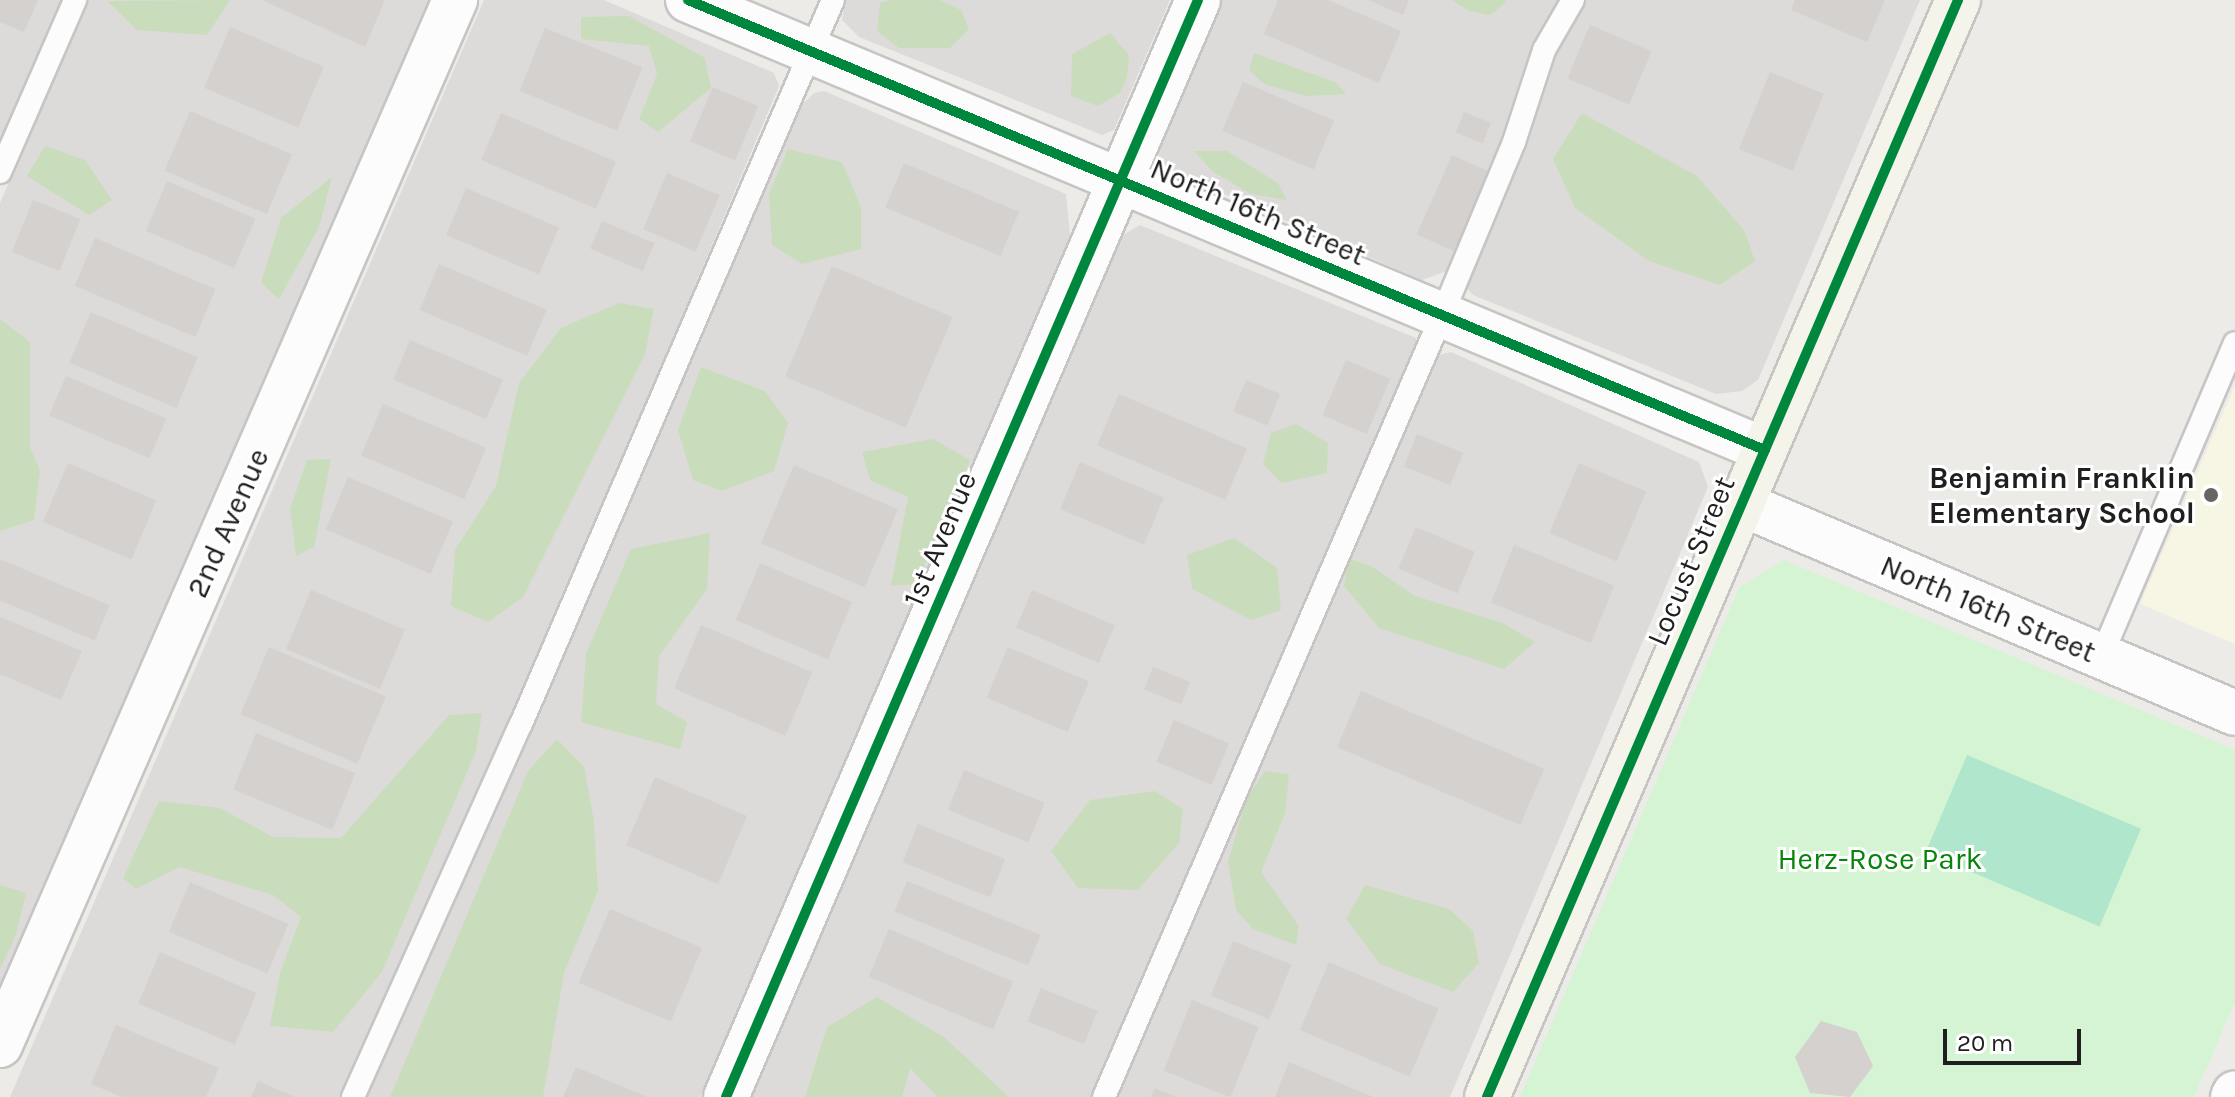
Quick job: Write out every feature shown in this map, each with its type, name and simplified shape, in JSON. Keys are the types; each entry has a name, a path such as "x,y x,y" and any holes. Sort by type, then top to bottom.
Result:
{"street":[{"name":"2nd Avenue","path":"0,1045 455,0"},
{"name":"North 16th Street","path":"688,0 1765,450"},
{"name":"1st Avenue","path":"726,1097 1198,0"},
{"name":"Locust Street","path":"1487,1097 1958,0"},
{"name":"North 16th Street","path":"1742,504 2235,713"}],"lane":[{"path":"0,172 75,0"},
{"path":"353,1097 521,724 833,0"},
{"path":"1104,1097 1442,315 1514,142 1544,50 1573,0"},
{"path":"2101,657 2235,343"}],"shaded area":[{"path":"0,0 61,0 0,141"},
{"path":"89,0 429,0 0,985 0,203"},
{"path":"484,0 604,0 774,73 779,86 490,772 342,1097 10,1097"},
{"path":"845,0 1170,0 1114,130 1102,135 859,37 842,20"},
{"path":"1222,0 1564,0 1455,263 1447,271 1422,280 1171,171 1160,161 1157,150"},
{"path":"1580,0 1920,0 1758,380 1742,391 1716,394 1473,295 1466,287 1468,266 1552,53"},
{"path":"824,91 1066,194 1070,236 700,1097 365,1097 794,113 814,93"},
{"path":"1140,225 1416,338 1416,347 1092,1097 752,1097 1123,235"},
{"path":"1451,352 1699,462 1708,487 1450,1097 1114,1097 1435,356"},
{"name":"Benjamin Franklin Elementary School","path":"2235,385 2235,644 2140,604"}],"green space":[{"path":"230,0 207,35 137,30 107,1"},
{"path":"891,0 939,0 961,10 969,29 950,48 899,48 877,31 880,3"},
{"path":"1452,0 1506,2 1490,15 1469,11"},
{"path":"629,16 705,58 711,88 658,132 639,119 657,74 649,46 581,39 581,17"},
{"path":"1110,33 1129,55 1127,78 1120,93 1098,106 1071,96 1072,54"},
{"path":"1254,53 1335,82 1346,94 1307,96 1264,84 1249,70"},
{"path":"1582,113 1697,176 1744,230 1755,261 1720,285 1649,261 1575,208 1553,159"},
{"path":"45,146 85,160 112,200 89,215 27,176"},
{"path":"788,149 842,162 861,207 861,249 802,264 772,245 769,194"},
{"path":"1194,151 1227,151 1278,183 1287,200 1251,194 1212,171"},
{"path":"332,177 319,227 279,299 261,283 281,218"},
{"path":"619,303 654,309 645,354 523,597 488,622 451,606 455,550 496,486 519,383 561,328"},
{"path":"0,319 30,342 30,447 40,470 34,520 0,531"},
{"path":"701,367 765,391 788,423 774,471 722,491 693,480 678,430"},
{"path":"1296,424 1328,443 1327,473 1281,483 1263,464 1271,433"},
{"path":"933,439 970,460 916,584 891,586 908,497 870,480 862,452"},
{"path":"331,459 314,547 296,556 290,509 307,460"},
{"path":"710,533 707,589 659,656 656,704 687,722 680,749 581,722 586,654 631,549"},
{"path":"1234,538 1277,568 1281,610 1251,620 1192,589 1187,555"},
{"path":"1348,558 1371,566 1415,596 1503,623 1535,642 1504,669 1379,628 1344,586"},
{"name":"Herz-Rose Park","path":"1784,560 2235,750 2235,1002 2194,1097 1520,1097 1739,588"},
{"path":"482,713 476,751 382,972 333,1032 270,1026 280,973 301,917 273,895 179,867 136,889 123,878 159,801 220,808 273,837 341,838 449,715"},
{"path":"557,739 584,767 594,821 598,891 564,973 543,1097 390,1097 528,771"},
{"path":"1967,755 2141,829 2100,926 1926,853"},
{"path":"1265,771 1289,774 1285,813 1261,872 1299,926 1296,945 1253,929 1236,910 1228,862 1246,800"},
{"path":"1155,791 1183,809 1179,843 1138,890 1078,888 1051,851 1090,800"},
{"path":"0,885 26,893 16,935 0,969"},
{"path":"1365,885 1449,909 1473,931 1479,963 1453,992 1380,964 1346,919"},
{"path":"877,997 945,1038 1009,1097 938,1097 910,1068 902,1097 805,1097 827,1027"}],"building":[{"path":"0,0 38,0 24,32 0,22"},
{"path":"262,0 385,0 365,47"},
{"path":"1278,0 1328,0 1401,31 1379,83 1264,34"},
{"path":"1368,0 1409,0 1403,15"},
{"path":"1795,0 1885,0 1867,42 1791,10"},
{"path":"1590,25 1652,51 1629,105 1567,78"},
{"path":"230,27 324,67 298,128 204,88"},
{"path":"545,28 642,67 617,130 520,91"},
{"path":"1770,72 1824,94 1793,171 1739,149"},
{"path":"1243,82 1334,121 1313,169 1222,131"},
{"path":"713,87 758,106 735,160 690,141"},
{"path":"190,111 292,154 267,214 165,171"},
{"path":"1464,112 1491,123 1483,143 1456,132"},
{"path":"501,113 616,162 596,209 481,160"},
{"path":"1452,155 1491,172 1456,252 1417,234"},
{"path":"904,163 1019,212 1000,256 885,207"},
{"path":"667,173 719,195 696,251 643,229"},
{"path":"167,181 255,219 234,268 146,231"},
{"path":"466,188 559,227 539,274 446,235"},
{"path":"33,200 80,219 59,271 12,252"},
{"path":"602,221 654,243 643,271 590,249"},
{"path":"95,238 216,289 195,337 75,286"},
{"path":"439,264 547,310 527,356 419,310"},
{"path":"832,266 953,317 906,428 785,376"},
{"path":"91,312 198,357 176,408 70,363"},
{"path":"410,340 503,379 486,419 393,380"},
{"path":"1346,360 1390,379 1367,434 1323,415"},
{"path":"66,376 166,419 150,458 49,416"},
{"path":"1246,380 1280,394 1268,425 1233,412"},
{"path":"1119,394 1247,448 1225,500 1097,446"},
{"path":"383,404 486,448 464,499 361,456"},
{"path":"1417,434 1463,453 1450,485 1404,466"},
{"path":"1080,462 1164,498 1144,545 1060,509"},
{"path":"68,463 156,501 131,559 43,522"},
{"path":"1579,463 1646,492 1617,561 1549,533"},
{"path":"794,465 898,509 865,587 761,543"},
{"path":"348,477 453,522 431,574 326,529"},
{"path":"1416,527 1475,552 1457,593 1398,568"},
{"path":"1514,545 1614,585 1591,643 1491,602"},
{"path":"0,559 110,605 95,640 0,600"},
{"path":"760,563 852,602 828,659 736,620"},
{"path":"311,590 405,630 380,689 286,649"},
{"path":"1032,590 1115,625 1099,663 1016,628"},
{"path":"0,617 82,651 61,700 0,674"},
{"path":"701,625 812,672 785,736 674,689"},
{"path":"269,647 386,697 357,764 240,714"},
{"path":"1008,647 1089,681 1068,732 987,698"},
{"path":"1153,667 1190,682 1181,704 1144,689"},
{"path":"1361,691 1544,769 1520,825 1337,747"},
{"path":"1174,720 1229,743 1212,785 1156,761"},
{"path":"256,733 355,773 332,830 233,790"},
{"path":"964,770 1045,803 1029,842 948,810"},
{"path":"655,777 747,816 718,884 626,845"},
{"path":"918,824 1005,859 990,897 903,862"},
{"path":"907,881 1041,935 1028,966 895,912"},
{"path":"190,882 288,924 267,974 169,932"},
{"path":"610,909 702,948 671,1022 579,983"},
{"path":"889,929 1013,982 993,1030 869,977"},
{"path":"1233,941 1291,965 1269,1019 1211,996"},
{"path":"160,952 257,993 235,1045 138,1004"},
{"path":"1329,962 1439,1008 1410,1077 1300,1030"},
{"path":"1041,988 1098,1011 1084,1044 1028,1021"},
{"path":"1192,1000 1259,1027 1230,1097 1164,1070"},
{"path":"1821,1021 1857,1032 1873,1066 1850,1097 1810,1093 1795,1057"},
{"path":"116,1025 219,1068 206,1097 122,1097 91,1084"},
{"path":"1289,1062 1373,1097 1275,1097"},
{"path":"576,1067 647,1097 563,1097"},
{"path":"258,1081 295,1097 251,1097"},
{"path":"1155,1088 1176,1097 1151,1097"}],"cycle path":[{"path":"688,0 1765,450"},
{"path":"726,1097 1198,0"},
{"path":"1487,1097 1958,0"}],"place":[{"name":"Benjamin Franklin Elementary School","path":"2211,495"}]}
